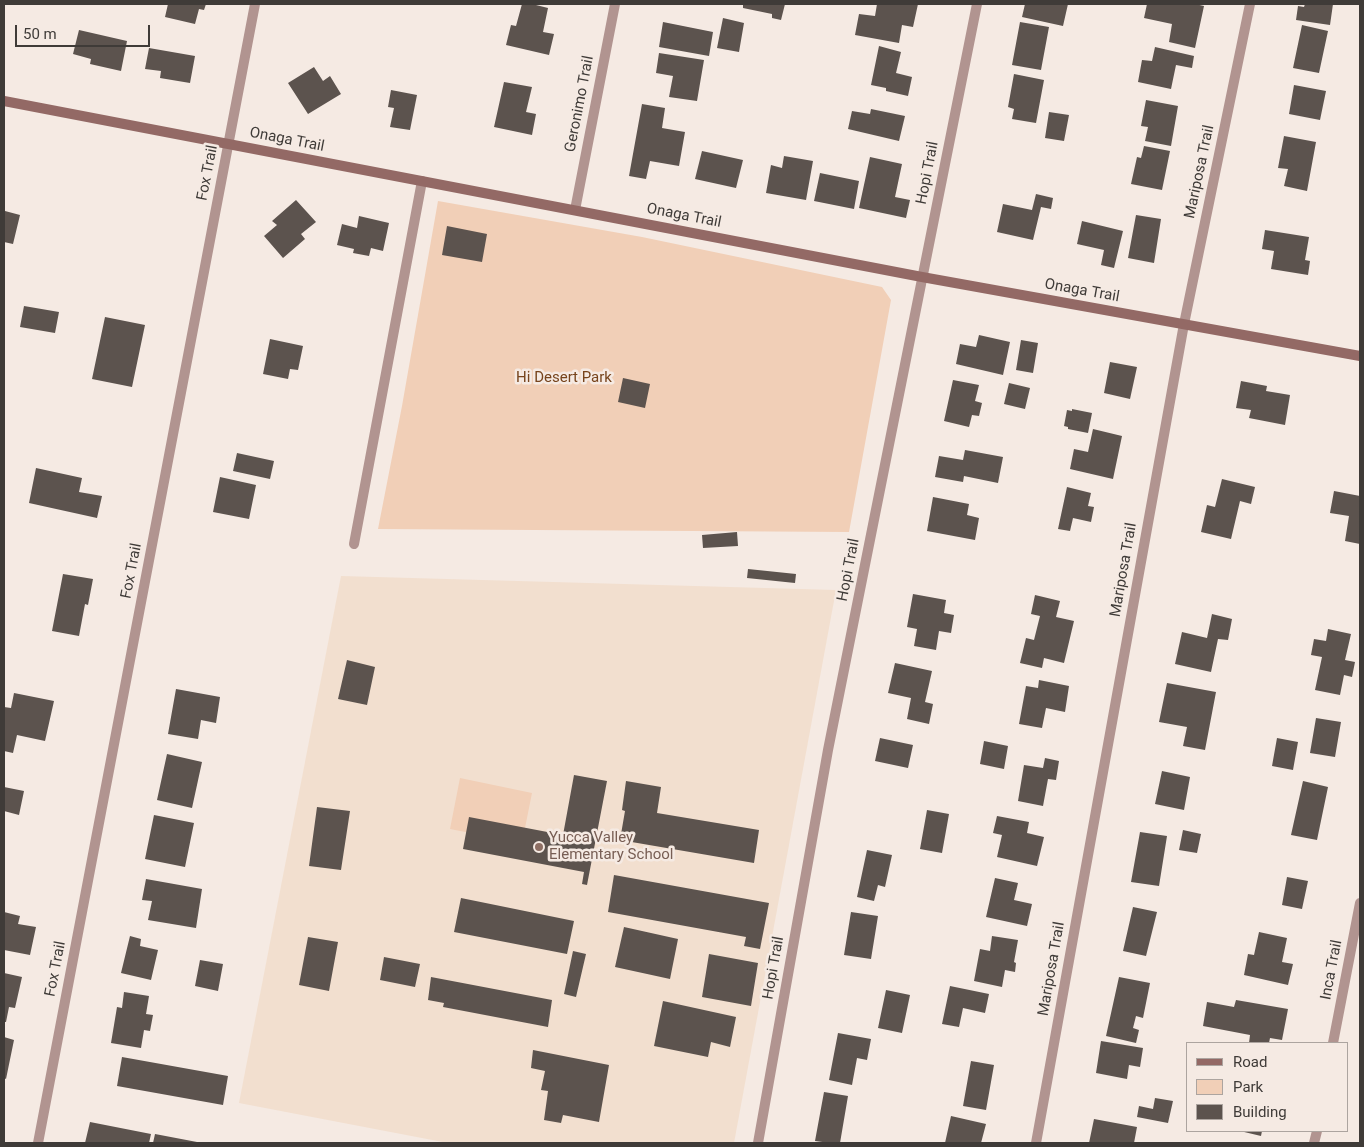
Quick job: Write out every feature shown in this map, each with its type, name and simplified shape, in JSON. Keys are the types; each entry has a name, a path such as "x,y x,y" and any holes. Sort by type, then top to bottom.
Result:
{"street":[{"name":"Fox Trail","path":"38,1143 255,4"},
{"name":"Geronimo Trail","path":"574,210 615,4"},
{"name":"Hopi Trail","path":"758,1143 828,750 977,4"},
{"name":"Mariposa Trail","path":"1036,1143 1184,324 1250,4"},
{"name":"Onaga Trail","path":"4,101 922,277 1360,356"},
{"path":"354,544 422,181"},
{"name":"Inca Trail","path":"1333,1042 1360,903"}],"shaded area":[{"name":"Yucca Valley Elementary School","path":"341,576 836,590 734,1143 448,1143 239,1103"}],"green space":[{"name":"Hi Desert Park","path":"438,201 642,237 882,287 891,300 849,532 378,529"},
{"path":"460,778 532,793 522,843 450,829"}],"building":[{"path":"168,4 206,4 204,10 199,9 195,24 165,17"},
{"path":"522,4 532,4 548,8 543,32 554,34 549,55 506,45 511,25 516,26"},
{"path":"743,4 785,4 781,20 772,18 772,14 743,8"},
{"path":"877,4 918,4 913,27 902,25 899,43 855,35 859,14 875,16"},
{"path":"1025,4 1068,4 1063,26 1022,17"},
{"path":"1147,4 1195,4 1204,6 1195,48 1169,42 1172,24 1144,18"},
{"path":"1305,4 1333,4 1330,25 1296,20 1298,6 1304,7"},
{"path":"723,18 744,23 739,52 717,48"},
{"path":"663,22 713,32 709,56 659,47"},
{"path":"1020,22 1049,27 1041,70 1012,65"},
{"path":"1302,25 1328,31 1319,73 1293,68"},
{"path":"79,30 127,41 121,71 90,64 91,59 73,54"},
{"path":"879,46 901,52 896,73 912,77 908,96 871,85"},
{"path":"1155,47 1194,56 1192,68 1176,65 1171,89 1138,82 1142,60 1152,61"},
{"path":"149,48 195,56 190,83 160,78 161,71 145,69"},
{"path":"659,53 704,60 697,101 669,97 673,76 656,73"},
{"path":"314,67 323,81 330,76 341,94 308,114 288,83"},
{"path":"1014,74 1044,80 1036,123 1012,119 1014,109 1008,107"},
{"path":"504,82 532,87 526,112 536,114 532,135 494,127"},
{"path":"1294,85 1326,91 1320,120 1289,114"},
{"path":"391,90 417,95 410,130 390,127 394,108 388,107"},
{"path":"1146,100 1178,106 1171,146 1145,141 1148,127 1141,126"},
{"path":"642,104 665,108 662,128 685,132 679,166 650,161 646,179 629,176"},
{"path":"871,109 905,116 899,141 848,129 852,111 870,114"},
{"path":"1049,112 1069,115 1064,141 1045,138"},
{"path":"1284,136 1316,142 1307,191 1284,186 1288,169 1278,168"},
{"path":"1144,146 1170,151 1162,190 1131,184 1137,157 1141,158"},
{"path":"702,151 743,160 736,188 695,179"},
{"path":"784,156 813,161 806,200 766,193 771,165 782,168"},
{"path":"870,157 902,164 895,197 910,200 906,218 859,208"},
{"path":"820,173 859,181 854,209 814,201"},
{"path":"1036,194 1053,198 1051,209 1041,207 1033,240 997,232 1003,204 1032,210"},
{"path":"296,200 316,222 301,234 305,239 283,258 264,236 277,225 272,221"},
{"path":"5,211 20,215 13,244 4,242"},
{"path":"1136,215 1161,219 1154,263 1128,258"},
{"path":"359,216 389,223 383,251 371,248 369,256 353,253 354,249 337,245 342,224 357,228"},
{"path":"1082,221 1123,231 1114,268 1101,265 1104,250 1077,244"},
{"path":"447,226 487,234 482,262 442,255"},
{"path":"1265,230 1309,237 1305,260 1310,261 1308,275 1271,269 1274,251 1262,249"},
{"path":"24,306 59,312 55,333 20,327"},
{"path":"105,317 145,325 132,387 92,379"},
{"path":"979,335 1010,342 1003,375 956,364 960,344 976,347"},
{"path":"270,339 303,346 298,370 290,369 288,379 263,374"},
{"path":"1021,340 1038,343 1033,373 1016,370"},
{"path":"1110,362 1137,367 1130,399 1104,393"},
{"path":"623,378 650,384 645,408 618,402"},
{"path":"953,380 979,385 975,401 982,403 979,416 972,415 969,427 944,421"},
{"path":"1241,381 1267,386 1266,391 1290,395 1285,425 1249,418 1251,410 1236,408"},
{"path":"1009,383 1030,388 1025,409 1004,404"},
{"path":"1072,409 1092,413 1088,433 1068,429 1068,427 1064,426 1067,410 1072,411"},
{"path":"1093,429 1122,436 1113,479 1070,469 1074,449 1088,452"},
{"path":"965,450 1003,457 998,483 964,476 963,482 935,477 939,456 963,460"},
{"path":"237,453 274,461 270,479 233,471"},
{"path":"36,468 82,478 79,492 102,496 97,518 29,503"},
{"path":"220,477 256,485 249,519 213,512"},
{"path":"1222,479 1255,487 1251,504 1240,501 1231,539 1201,532 1207,505 1215,507"},
{"path":"1067,487 1091,493 1088,506 1094,507 1091,522 1073,518 1070,531 1058,529"},
{"path":"1334,491 1360,496 1360,544 1345,541 1349,516 1330,513"},
{"path":"933,497 969,504 967,515 979,518 975,540 927,531"},
{"path":"737,532 738,546 703,548 702,535"},
{"path":"748,569 796,574 795,583 747,578"},
{"path":"63,574 93,579 88,605 85,604 79,636 52,631"},
{"path":"913,594 946,600 944,613 954,615 951,633 939,631 936,650 914,646 917,629 907,627"},
{"path":"1035,595 1060,601 1056,617 1074,621 1064,663 1044,658 1042,668 1020,663 1026,638 1034,640 1040,616 1031,614"},
{"path":"1212,614 1232,619 1228,640 1218,639 1211,672 1175,664 1182,632 1207,638"},
{"path":"1328,629 1351,634 1345,660 1355,662 1352,677 1344,675 1340,695 1315,690 1322,657 1311,655 1314,639 1326,641"},
{"path":"347,660 375,667 367,705 338,699"},
{"path":"895,663 932,671 925,702 933,704 929,724 907,719 911,698 888,693"},
{"path":"1039,680 1069,686 1065,712 1046,708 1042,728 1019,724 1026,686 1038,688"},
{"path":"1167,683 1216,692 1205,750 1183,746 1187,727 1159,722"},
{"path":"176,689 220,697 216,723 201,720 198,739 168,734"},
{"path":"14,693 54,701 45,741 17,735 13,753 4,751 4,707 11,708"},
{"path":"1316,718 1341,722 1335,757 1310,753"},
{"path":"880,738 913,745 908,768 875,761"},
{"path":"1277,738 1298,742 1293,770 1272,766"},
{"path":"984,741 1008,746 1004,769 980,764"},
{"path":"167,754 202,762 192,808 157,800"},
{"path":"1045,758 1059,761 1056,780 1048,779 1043,806 1018,801 1024,765 1043,768"},
{"path":"1162,771 1190,777 1184,810 1155,804"},
{"path":"574,775 607,781 587,885 582,884 584,872 463,849 469,817 563,835"},
{"path":"626,781 661,787 657,813 759,830 754,863 620,840 625,811 622,810"},
{"path":"1303,781 1328,787 1317,840 1291,835"},
{"path":"4,787 24,791 19,815 4,811"},
{"path":"317,807 350,811 341,870 309,866"},
{"path":"927,810 949,814 942,853 920,849"},
{"path":"154,815 194,823 185,867 145,859"},
{"path":"997,816 1029,822 1027,833 1044,837 1037,866 997,857 1002,835 993,833"},
{"path":"1183,830 1201,834 1197,853 1179,850"},
{"path":"1140,832 1167,836 1159,886 1131,882"},
{"path":"867,850 892,855 885,887 878,885 874,901 857,897"},
{"path":"614,875 769,903 760,949 744,946 746,937 608,912"},
{"path":"1287,877 1308,881 1302,909 1282,905"},
{"path":"995,878 1018,883 1014,900 1032,904 1027,926 986,917"},
{"path":"146,879 202,889 196,928 148,920 152,901 142,900"},
{"path":"461,898 574,921 567,954 454,932"},
{"path":"1133,907 1157,912 1146,956 1123,951"},
{"path":"4,912 20,916 18,924 36,927 30,955 4,950"},
{"path":"851,912 878,916 871,959 844,955"},
{"path":"624,927 678,939 670,979 615,967"},
{"path":"1259,932 1287,938 1282,962 1293,964 1288,985 1244,975 1248,954 1254,955"},
{"path":"130,936 141,939 140,946 158,950 151,980 121,973"},
{"path":"992,936 1018,940 1014,962 1016,963 1015,972 1005,970 1002,987 974,981 980,949 990,951"},
{"path":"308,937 338,942 329,991 299,985"},
{"path":"573,951 586,954 576,997 564,994"},
{"path":"709,954 758,963 751,1006 702,997"},
{"path":"384,957 420,964 415,987 380,980"},
{"path":"200,960 223,964 218,991 195,986"},
{"path":"4,973 22,977 15,1008 9,1007 6,1022 4,1022"},
{"path":"431,977 552,1000 548,1027 443,1007 444,1003 428,1000"},
{"path":"1119,977 1150,983 1143,1018 1136,1016 1133,1028 1139,1030 1136,1043 1106,1036"},
{"path":"950,986 989,994 985,1013 963,1008 959,1027 942,1024"},
{"path":"886,990 910,995 902,1033 878,1028"},
{"path":"124,992 149,996 146,1014 153,1015 150,1031 144,1030 141,1048 111,1043 117,1007 122,1008"},
{"path":"1236,1000 1288,1009 1282,1040 1270,1038 1269,1042 1249,1042 1250,1035 1203,1026 1207,1002 1234,1007"},
{"path":"663,1001 736,1017 730,1047 711,1042 708,1057 654,1046"},
{"path":"838,1033 871,1039 867,1060 857,1058 852,1085 829,1080"},
{"path":"4,1037 14,1040 6,1079 4,1078"},
{"path":"1101,1041 1143,1048 1140,1067 1129,1065 1127,1079 1096,1073"},
{"path":"533,1050 609,1065 599,1122 563,1115 561,1123 544,1120 548,1091 541,1090 545,1071 531,1068"},
{"path":"122,1057 228,1076 223,1105 117,1086"},
{"path":"971,1061 994,1065 986,1110 963,1106"},
{"path":"824,1092 848,1096 840,1143 815,1141"},
{"path":"1155,1098 1173,1101 1168,1123 1137,1117 1139,1106 1153,1109"},
{"path":"951,1116 986,1124 981,1143 945,1143"},
{"path":"1094,1119 1137,1127 1134,1143 1089,1143"},
{"path":"90,1122 151,1134 149,1143 85,1143"},
{"path":"1244,1132 1262,1132 1261,1136"},
{"path":"155,1134 197,1142 197,1143 153,1143"}],"place":[{"name":"Yucca Valley Elementary School","path":"539,847"}]}
